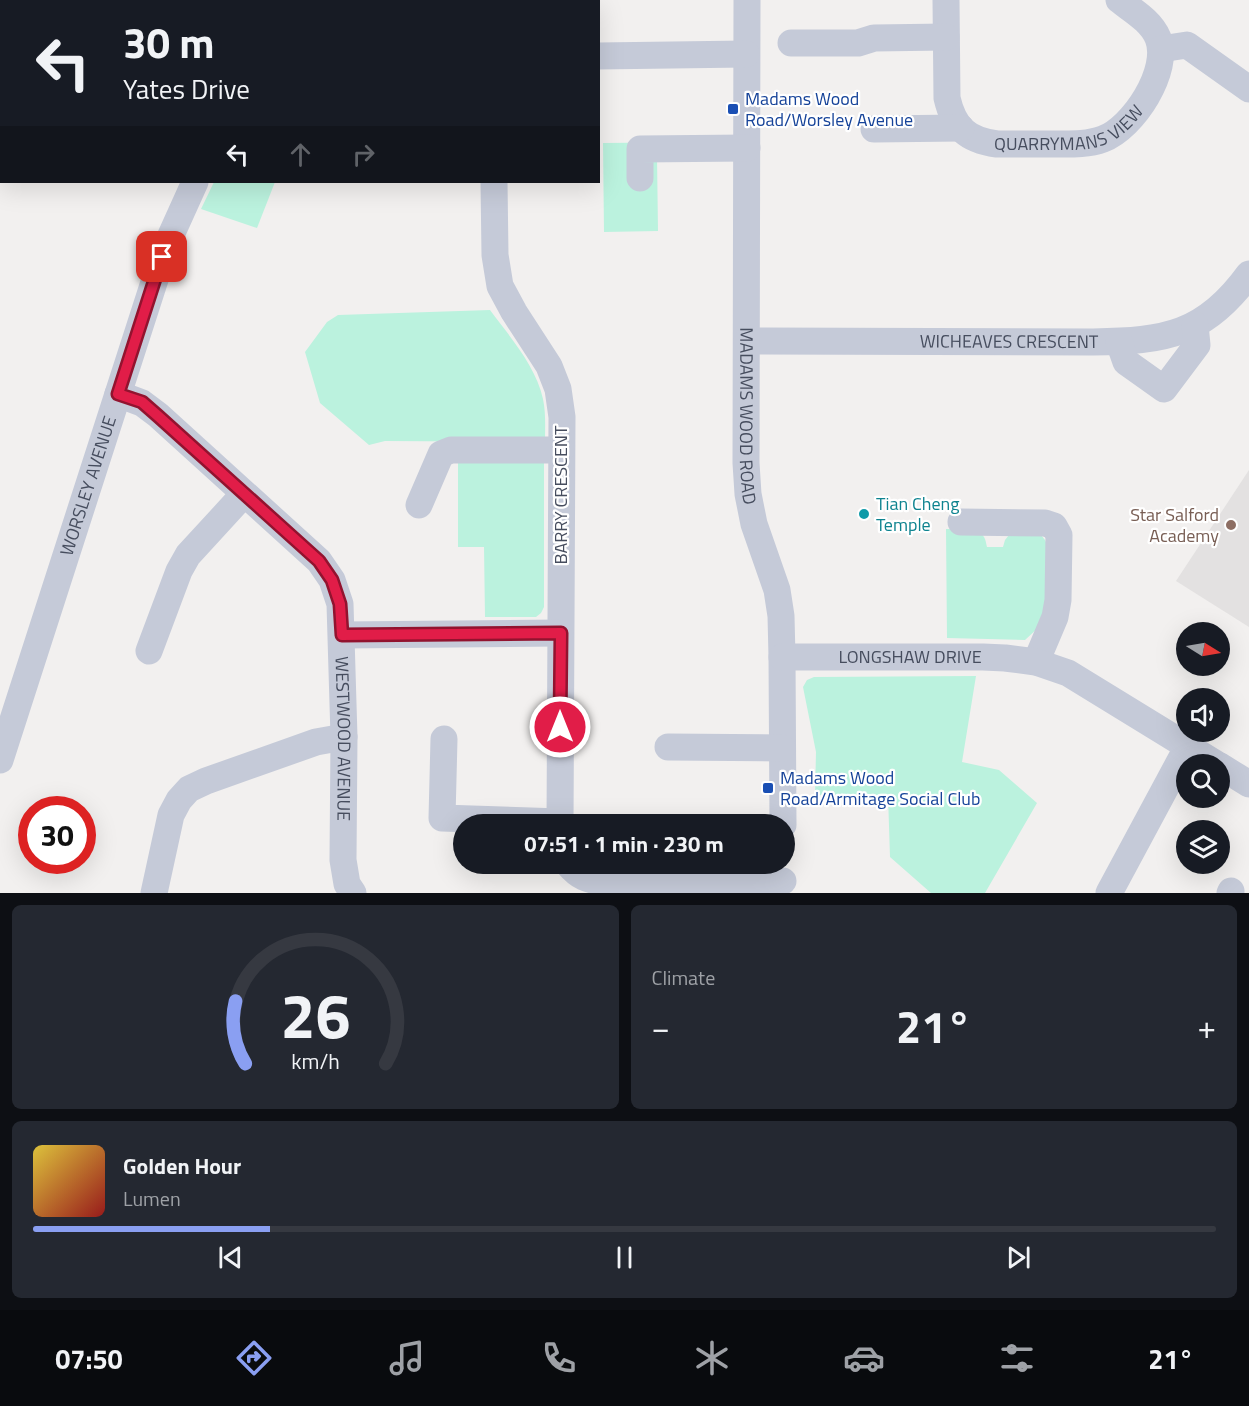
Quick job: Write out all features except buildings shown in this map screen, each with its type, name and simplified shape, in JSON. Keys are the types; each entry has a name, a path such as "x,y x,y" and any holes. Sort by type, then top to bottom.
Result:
{"street":[{"name":"MADAMS WOOD ROAD","path":"747,0 746,463 748,494 754,524 777,590 781,616 783,814"},
{"name":"QUARRYMANS VIEW","path":"946,0 947,98 950,110 961,128 970,137 983,142 997,144 1089,143 1104,139 1128,121 1146,98 1160,67 1161,49"},
{"path":"1119,0 1153,28 1161,49 1186,45 1249,89"},
{"path":"791,43 858,43 874,38 946,37"},
{"path":"600,56 746,54"},
{"path":"874,129 961,128"},
{"path":"640,178 640,148 747,148"},
{"name":"WORSLEY AVENUE","path":"0,760 158,270 195,183"},
{"name":"BARRY CRESCENT","path":"494,183 495,255 500,286 549,366 558,389 562,417 560,814"},
{"name":"WICHEAVES CRESCENT","path":"747,341 1119,342 1158,338 1178,333 1210,317 1224,305 1249,274"},
{"path":"1119,342 1126,362 1164,389 1197,345 1195,325"},
{"name":"WESTWOOD AVENUE","path":"118,394 142,402 319,561 332,580 340,604 342,635 343,860 347,884 353,893"},
{"path":"419,505 441,454 451,450 561,450"},
{"path":"149,651 178,571 188,555 244,494"},
{"path":"961,522 996,531 1046,523 1054,526 1059,535 1058,600 1055,617 1036,662"},
{"path":"342,635 561,633"},
{"name":"LONGSHAW DRIVE","path":"782,657 983,657 1036,662 1068,673 1201,754"},
{"path":"154,893 171,815 178,800 189,789 316,742 344,737"},
{"path":"444,739 442,818 453,818"},
{"path":"1118,890 1188,746"},
{"path":"668,747 782,748"},
{"name":"LONGSHAW DRIVE","path":"1230,772 1249,784"},
{"path":"578,874 589,880 604,882 783,879"}],"shaded area":[{"name":"Star Salford Academy","path":"1249,470 1249,627 1176,581"}],"green space":[{"path":"707,142 657,156 658,231 604,232 603,143"},
{"path":"214,183 275,183 257,228 201,209"},
{"path":"490,310 521,352 540,387 545,410 545,442 385,441 369,445 320,403 305,352 327,322 338,315"},
{"path":"458,458 544,458 544,607 536,617 485,617 484,547 458,547"},
{"path":"946,529 977,531 984,537 987,547 1003,547 1009,535 1041,535 1045,540 1049,549 1049,603 1039,627 1025,640 947,638"},
{"path":"976,676 962,762 999,770 1037,803 985,893 931,893 890,857 888,795 815,795 816,752 803,687 807,680 814,677"}],"place":[{"name":"Madams Wood Road/Worsley Avenue","path":"733,109"},
{"name":"Tian Cheng Temple","path":"864,514"},
{"name":"Star Salford Academy","path":"1231,525"},
{"name":"Madams Wood Road/Armitage Social Club","path":"768,788"}],"route":[{"path":"162,257 118,394 142,402 319,561 332,580 340,604 342,635 561,633 560,727"}]}
